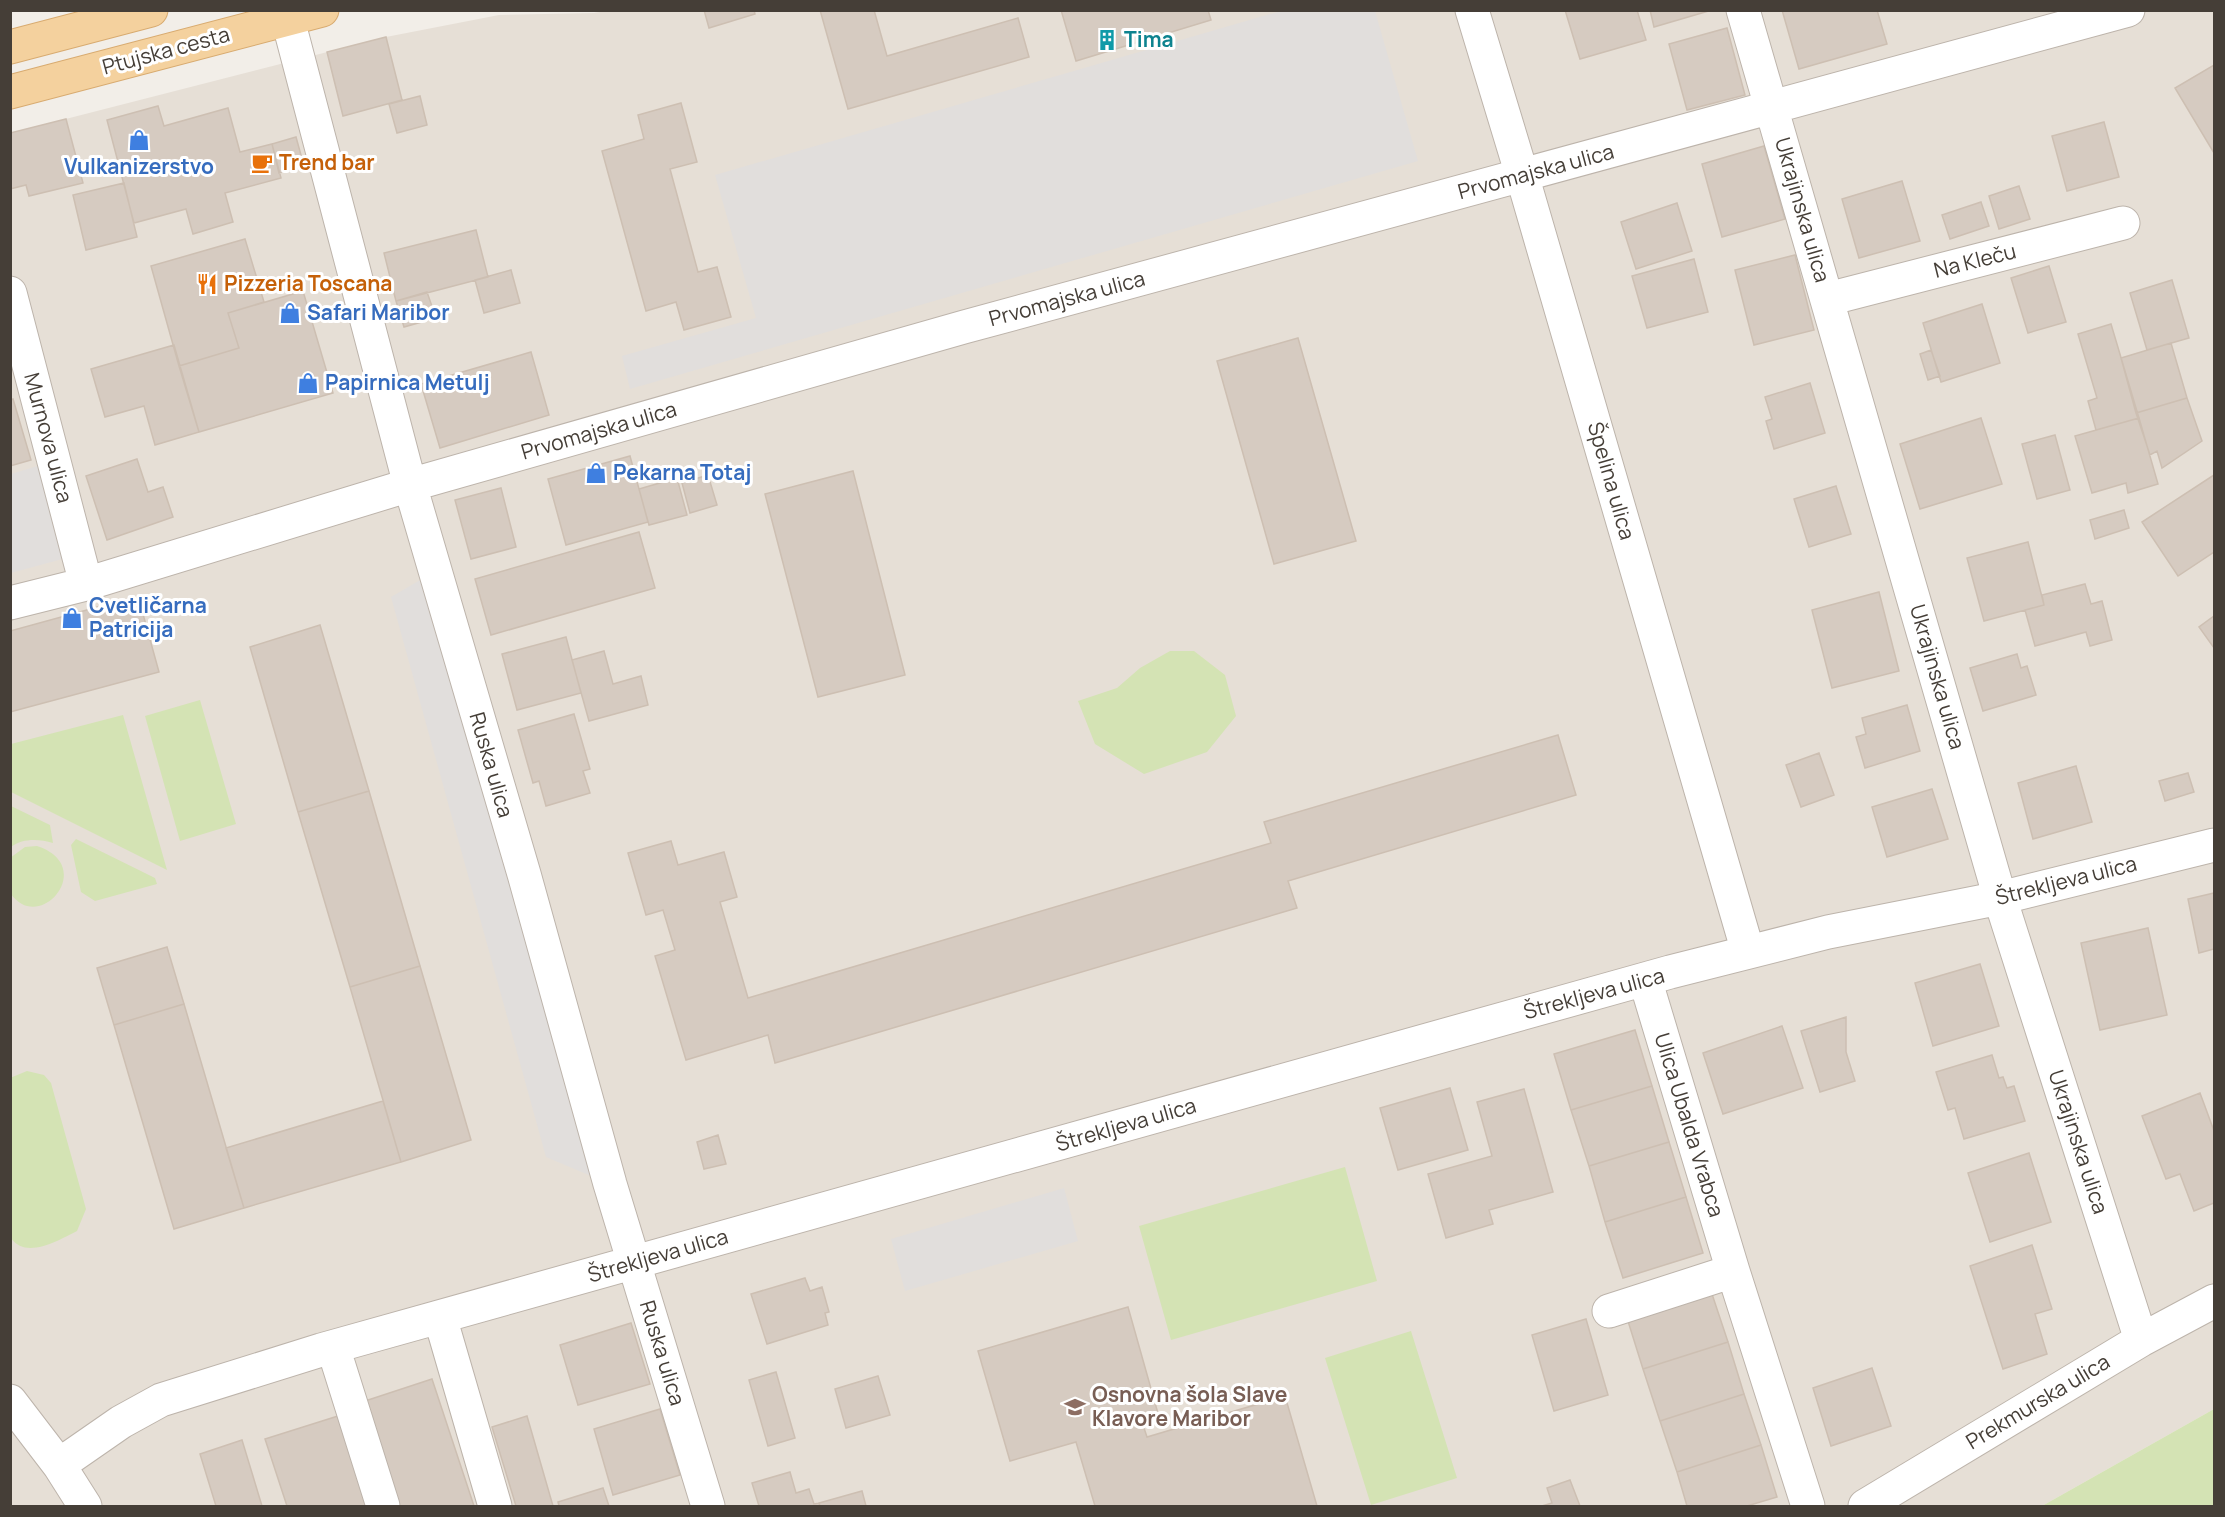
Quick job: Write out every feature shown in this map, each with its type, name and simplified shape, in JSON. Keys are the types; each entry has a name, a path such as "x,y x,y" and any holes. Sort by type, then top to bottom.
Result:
{"main road":[{"name":"Ptujska cesta","path":"10,47 151,10"},
{"name":"Ptujska cesta","path":"10,92 322,10"}],"street":[{"name":"Špelina ulica","path":"1472,10 1748,952"},
{"name":"Ukrajinska ulica","path":"1743,10 2000,898 2140,1340"},
{"name":"Prvomajska ulica","path":"10,603 86,584 410,485 964,327 2128,10"},
{"name":"Ruska ulica","path":"288,20 410,485 524,874 634,1263 708,1506"},
{"name":"Na Kleču","path":"1828,299 2123,223"},
{"name":"Murnova ulica","path":"10,293 86,584"},
{"name":"Štrekljeva ulica","path":"58,1465 121,1422 161,1400 333,1347 1645,979 1828,932 2000,898 2214,845"},
{"name":"Ulica Ubalda Vrabca","path":"1645,979 1733,1271 1808,1506"},
{"path":"1610,1311 1733,1271"},
{"name":"Prekmurska ulica","path":"1865,1506 2140,1340 2214,1301"},
{"path":"440,1317 495,1506"},
{"path":"333,1347 383,1506"},
{"path":"10,1401 58,1465 85,1506"}],"shaded area":[{"path":"610,10 2214,11 2214,1409 2042,1506 11,1506 11,133 386,37 499,15 594,13"},
{"path":"1281,11 1375,11 1418,161 630,389 622,356 756,318 715,175"},
{"path":"41,465 66,558 11,573 11,474"},
{"path":"434,572 610,1184 546,1157 391,597"},
{"path":"1064,1188 1078,1241 905,1291 891,1239"}],"green space":[{"path":"1170,651 1194,651 1225,675 1236,716 1207,752 1144,774 1095,744 1078,701 1117,688 1140,668"},
{"path":"200,700 236,824 180,841 145,716"},
{"path":"123,715 167,870 11,792 11,744"},
{"path":"11,806 50,825 53,843 31,840 11,847"},
{"path":"76,839 155,878 157,884 95,901 81,892 71,845"},
{"path":"37,846 55,855 63,868 63,881 58,893 48,902 36,907 23,905 11,894 10,858 25,847"},
{"path":"27,1071 44,1075 51,1083 86,1209 77,1231 52,1243 34,1248 17,1244 11,1238 10,1078"},
{"path":"1345,1167 1377,1281 1171,1340 1139,1226"},
{"path":"1411,1331 1457,1478 1371,1505 1325,1358"},
{"path":"2214,1409 2214,1506 2042,1506"}],"building":[{"path":"704,10 754,10 755,14 709,28"},
{"path":"820,10 874,10 887,56 1018,18 1029,57 848,109"},
{"name":"Tima","path":"1061,10 1208,10 1211,20 1076,61"},
{"path":"1565,10 1637,10 1646,40 1580,59"},
{"path":"1650,10 1712,10 1654,27"},
{"path":"1782,10 1877,10 1887,44 1799,69"},
{"path":"1727,28 1745,95 1687,110 1669,44"},
{"path":"386,37 402,100 343,116 327,52"},
{"path":"2214,65 2214,153 2175,88"},
{"path":"420,96 427,125 397,133 389,104"},
{"path":"681,103 697,162 670,169 698,272 717,267 731,317 684,330 676,302 646,311 602,151 644,139 638,115"},
{"path":"158,106 164,126 228,108 240,152 272,144 281,178 225,193 233,222 193,234 186,209 134,223 107,120"},
{"path":"66,119 83,183 29,196 26,185 10,189 10,133"},
{"path":"2104,122 2119,177 2067,191 2052,136"},
{"path":"296,137 304,166 279,173 272,144"},
{"path":"1764,146 1785,219 1722,237 1702,164"},
{"path":"1902,181 1920,241 1859,258 1842,199"},
{"path":"124,183 137,237 86,250 73,195"},
{"path":"2019,186 2030,219 1999,229 1989,196"},
{"path":"1981,202 1989,226 1950,239 1942,215"},
{"path":"1677,203 1692,251 1636,269 1621,222"},
{"path":"476,230 488,277 396,301 384,253"},
{"name":"Pizzeria Toscana","path":"245,239 264,302 228,313 239,348 179,366 151,266"},
{"path":"1795,255 1814,330 1754,345 1735,270"},
{"path":"1694,259 1708,312 1647,328 1632,276"},
{"path":"2049,266 2066,322 2028,333 2011,278"},
{"path":"511,270 520,303 484,313 475,280"},
{"path":"2172,280 2189,338 2147,350 2130,293"},
{"path":"303,291 333,393 199,432 179,366 239,348 228,313"},
{"path":"427,292 436,318 404,327 396,301"},
{"path":"1982,304 2000,363 1941,382 1923,323"},
{"path":"2111,324 2139,418 2096,430 2088,401 2097,398 2078,334"},
{"path":"1298,338 1356,541 1274,564 1217,361"},
{"path":"2171,343 2187,398 2136,413 2121,358"},
{"path":"174,345 199,432 155,445 144,406 105,417 91,369"},
{"path":"1931,350 1940,376 1928,380 1920,354"},
{"path":"531,352 549,415 440,448 421,384"},
{"path":"1810,383 1825,433 1774,449 1766,421 1772,419 1765,397"},
{"path":"2187,398 2202,441 2162,468 2157,451 2150,455 2136,413"},
{"path":"13,399 31,460 10,466 10,400"},
{"path":"1981,418 2002,484 1920,509 1900,444"},
{"path":"2139,418 2158,484 2128,493 2126,483 2092,493 2075,436"},
{"path":"2055,435 2070,490 2037,499 2022,444"},
{"path":"630,456 648,522 566,545 548,479"},
{"path":"137,459 148,492 163,487 173,517 107,540 86,476"},
{"path":"853,471 905,675 818,697 765,494"},
{"path":"708,475 717,505 690,513 682,483"},
{"path":"2214,475 2214,552 2178,576 2142,522"},
{"path":"677,478 687,515 649,525 639,489"},
{"path":"1836,486 1851,534 1809,547 1794,499"},
{"path":"501,488 516,547 471,559 455,500"},
{"path":"2124,510 2129,528 2095,539 2090,520"},
{"path":"639,532 655,588 491,635 475,579"},
{"path":"2028,542 2044,605 1984,621 1967,558"},
{"path":"2085,584 2091,604 2102,601 2112,640 2090,646 2086,632 2035,646 2025,610 2044,605 2042,595"},
{"path":"1879,592 1899,671 1832,688 1812,610"},
{"path":"138,596 159,672 10,712 10,631"},
{"path":"2214,616 2214,648 2199,627"},
{"path":"320,625 369,791 298,812 250,647"},
{"path":"566,637 581,693 517,710 502,654"},
{"path":"604,651 613,684 641,676 648,705 589,721 572,660"},
{"path":"2017,654 2021,668 2027,666 2036,695 1983,711 1970,668"},
{"path":"1907,705 1920,751 1865,768 1856,737 1866,734 1862,718"},
{"path":"574,714 590,769 583,771 590,793 546,806 539,781 533,783 518,730"},
{"path":"1558,735 1576,795 1288,881 1297,908 775,1063 768,1035 686,1060 655,956 675,950 663,910 646,915 628,853 671,841 678,865 724,852 737,897 720,902 748,998 1271,843 1264,822"},
{"path":"1819,753 1834,795 1801,807 1786,765"},
{"path":"2076,766 2092,822 2033,839 2018,783"},
{"path":"2188,773 2194,792 2165,801 2159,781"},
{"path":"1932,789 1948,839 1887,857 1872,807"},
{"path":"369,791 420,966 350,987 298,812"},
{"path":"2214,893 2214,949 2199,953 2188,899"},
{"path":"2148,928 2167,1015 2100,1030 2081,943"},
{"path":"167,947 184,1004 114,1025 97,968"},
{"path":"1980,964 1999,1026 1933,1046 1915,983"},
{"path":"420,966 471,1140 401,1162 350,987"},
{"path":"184,1004 244,1208 174,1229 114,1025"},
{"path":"1846,1017 1846,1052 1855,1081 1820,1092 1801,1031"},
{"path":"1782,1026 1803,1088 1723,1114 1703,1053"},
{"path":"1635,1030 1652,1086 1571,1110 1554,1054"},
{"path":"1992,1055 1999,1078 2003,1077 2007,1088 2014,1086 2025,1121 1964,1139 1955,1108 1948,1110 1936,1072"},
{"path":"1652,1086 1669,1142 1589,1166 1571,1110"},
{"path":"1450,1088 1468,1150 1398,1170 1380,1108"},
{"path":"1524,1089 1553,1192 1489,1210 1493,1224 1446,1238 1428,1174 1492,1156 1477,1102"},
{"path":"2200,1093 2214,1131 2214,1203 2194,1211 2180,1174 2166,1179 2142,1116"},
{"path":"383,1101 401,1162 244,1208 226,1148"},
{"path":"718,1135 726,1164 704,1169 697,1142"},
{"path":"1669,1142 1686,1197 1605,1222 1589,1166"},
{"path":"2029,1153 2051,1222 1990,1242 1968,1173"},
{"path":"1686,1197 1703,1253 1623,1278 1605,1222"},
{"path":"2032,1245 2052,1309 2035,1314 2047,1354 2003,1369 1970,1266"},
{"path":"805,1278 810,1291 822,1287 829,1312 825,1313 828,1325 767,1344 751,1294"},
{"path":"1711,1291 1728,1342 1643,1369 1627,1318"},
{"name":"Osnovna šola Slave Klavore Maribor","path":"1128,1307 1159,1417 1142,1422 1147,1437 1285,1396 1317,1506 1095,1506 1076,1442 1010,1461 978,1351"},
{"path":"1586,1319 1608,1395 1554,1411 1532,1335"},
{"path":"631,1323 650,1384 578,1405 560,1345"},
{"path":"1728,1342 1744,1394 1660,1421 1643,1369"},
{"path":"1872,1368 1891,1426 1831,1446 1813,1388"},
{"path":"776,1372 795,1438 768,1446 749,1380"},
{"path":"878,1376 890,1415 846,1428 835,1389"},
{"path":"432,1379 474,1506 396,1506 362,1402"},
{"path":"1744,1394 1761,1445 1677,1472 1660,1421"},
{"path":"660,1409 680,1475 613,1495 594,1429"},
{"path":"338,1416 367,1506 287,1506 265,1439"},
{"path":"527,1416 553,1506 516,1506 492,1427"},
{"path":"242,1440 262,1506 216,1506 200,1454"},
{"path":"1761,1445 1777,1497 1747,1506 1687,1506 1677,1472"},
{"path":"790,1472 796,1493 809,1489 814,1504 819,1503 820,1506 759,1506 752,1483"},
{"path":"1570,1480 1580,1506 1542,1506 1552,1503 1547,1488"},
{"path":"603,1488 609,1506 559,1506 558,1502"},
{"path":"862,1491 866,1506 820,1506 819,1503"}],"place":[{"name":"Tima","path":"1107,40"},
{"name":"Vulkanizerstvo","path":"139,140"},
{"name":"Trend bar","path":"262,163"},
{"name":"Pizzeria Toscana","path":"207,284"},
{"name":"Safari Maribor","path":"290,313"},
{"name":"Papirnica Metulj","path":"308,383"},
{"name":"Pekarna Totaj","path":"596,473"},
{"name":"Cvetličarna Patricija","path":"72,618"},
{"name":"Osnovna šola Slave Klavore Maribor","path":"1075,1407"}]}
